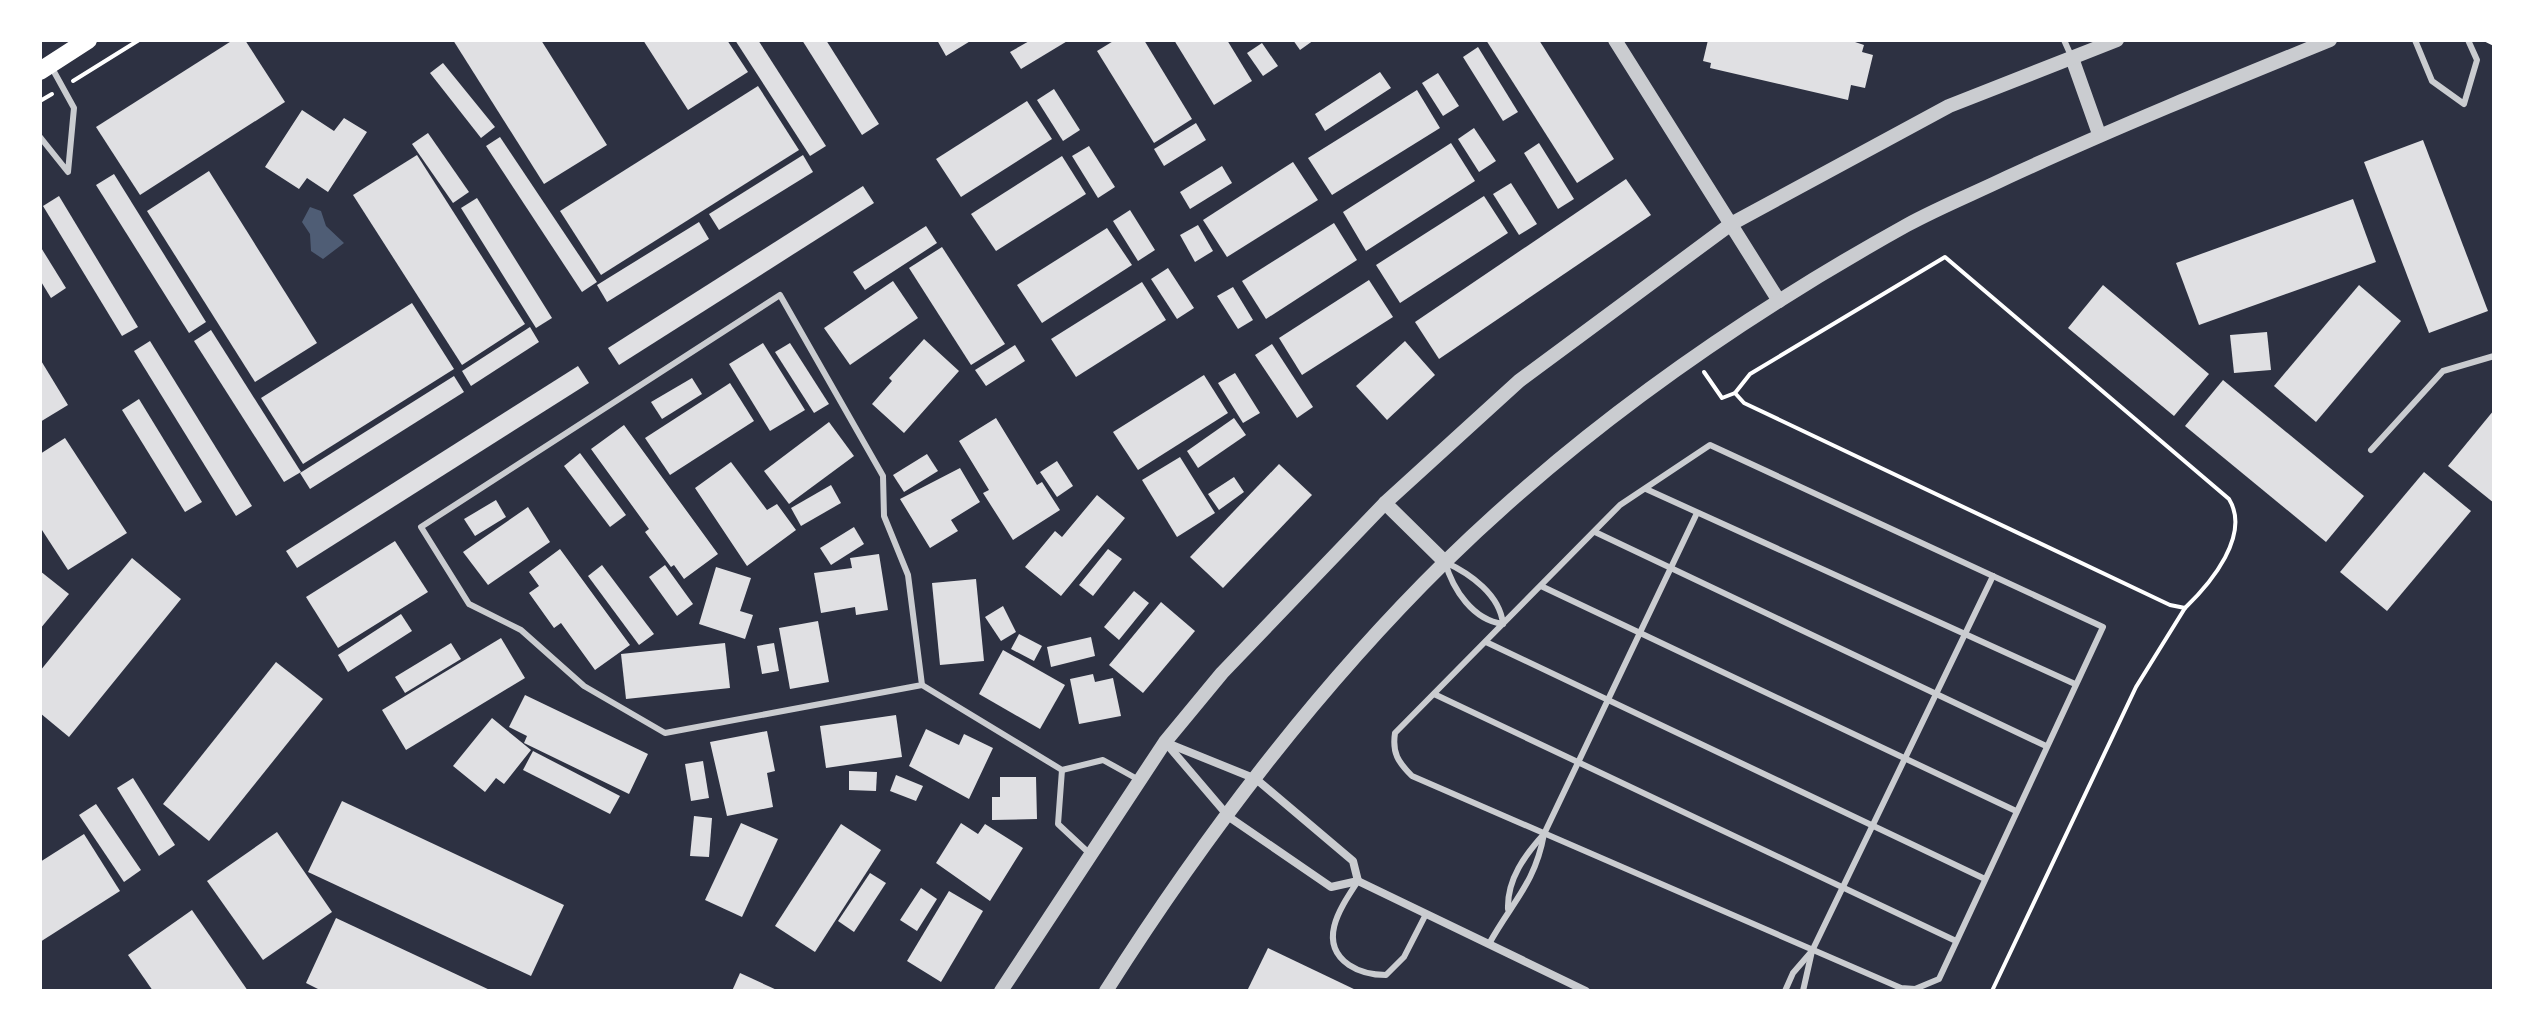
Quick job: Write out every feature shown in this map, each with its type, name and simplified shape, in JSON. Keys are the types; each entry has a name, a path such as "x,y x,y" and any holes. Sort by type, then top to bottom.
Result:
{"main road":[{"path":"45,67 88,40"}],"street":[{"path":"1615,40 1779,301"},
{"path":"1001,991 1165,742 1222,673 1385,503 1519,381 1731,224 1949,106 2117,40"},
{"path":"1106,991 1144,932 1256,779 1339,676 1445,562 1612,416 1779,301 1910,224 2099,134 2330,40"},
{"path":"2072,58 2099,134"},
{"path":"1385,503 1445,562"},
{"path":"1165,742 1256,779 1353,861 1358,881"},
{"path":"1165,742 1229,817 1331,887 1358,881 1586,991"}],"lane":[{"path":"2064,40 2072,58"},
{"path":"2415,40 2432,81 2464,104 2477,60 2468,40"},
{"path":"40,137 68,172 74,108 63,88 45,67"},
{"path":"922,685 908,575 884,516 883,476 780,295 421,527 469,604 521,630 584,686 665,733 922,685 1062,770 1103,760 1139,780"},
{"path":"2371,450 2443,371 2494,356"},
{"path":"1710,445 2103,627 1939,979 1915,989 1901,988 1412,776 1400,764 1393,750 1395,733 1595,532 1620,505 1710,445"},
{"path":"1646,489 2075,684"},
{"path":"1489,944 1508,909 1522,898 1539,863 1544,834 1697,513"},
{"path":"1595,532 2046,746"},
{"path":"1445,562 1452,586 1486,622 1503,624"},
{"path":"1445,562 1468,572 1501,609 1503,624"},
{"path":"1803,991 1812,951 1993,576"},
{"path":"1541,586 2016,811"},
{"path":"1486,642 1985,879"},
{"path":"1434,694 1956,941"},
{"path":"1062,770 1058,824 1090,853"},
{"path":"1508,909 1507,892 1513,879 1526,854 1544,834"},
{"path":"1358,881 1337,915 1333,946 1339,958 1354,968 1371,975 1386,975 1404,957 1426,914"},
{"path":"1785,991 1793,973 1812,951"}],"path":[{"path":"40,101 139,40"},
{"path":"2486,40 2494,44"},
{"path":"1695,359 1722,398 1735,393 1750,374 1945,257 2229,499 2237,518 2234,535 2205,585 2185,608 2136,687 1992,991"},
{"path":"1735,393 1744,403 2170,605 2185,608"}],"water":[{"path":"310,207 321,211 326,226 344,243 323,259 311,251 310,234 302,222"}],"building":[{"path":"233,40 245,40 285,102 140,195 96,127"},
{"path":"453,40 541,40 607,145 544,184"},
{"path":"643,40 727,40 748,72 688,110"},
{"path":"735,40 758,40 826,146 810,156"},
{"path":"802,40 826,40 879,124 862,135"},
{"path":"937,40 972,40 946,56"},
{"path":"1031,40 1069,40 1021,69 1010,52"},
{"path":"1115,40 1144,40 1192,119 1154,143 1097,51"},
{"path":"1174,40 1227,40 1252,81 1214,105"},
{"path":"1293,40 1314,40 1300,50"},
{"path":"1486,40 1539,40 1614,159 1577,183"},
{"path":"1708,40 1849,40 1864,45 1862,52 1873,55 1865,88 1851,85 1848,100 1710,68 1711,63 1703,61"},
{"path":"1262,43 1278,66 1263,76 1247,53"},
{"path":"1478,47 1518,112 1503,121 1463,57"},
{"path":"443,63 495,127 481,138 430,73"},
{"path":"1380,72 1391,88 1325,131 1315,114"},
{"path":"1438,73 1459,106 1443,116 1422,83"},
{"path":"758,86 799,150 601,275 560,211"},
{"path":"1054,89 1080,130 1063,141 1037,100"},
{"path":"1417,90 1440,128 1332,195 1308,158"},
{"path":"1027,101 1052,139 961,197 936,159"},
{"path":"302,110 334,131 344,118 367,132 328,192 307,178 299,189 265,167"},
{"path":"1196,123 1206,140 1164,166 1154,149"},
{"path":"1474,128 1496,161 1479,172 1458,139"},
{"path":"428,133 469,192 453,203 412,144"},
{"path":"500,137 597,282 582,292 486,146"},
{"path":"2423,140 2488,311 2429,333 2364,162"},
{"path":"1451,143 1475,181 1366,251 1343,212"},
{"path":"1539,143 1574,199 1558,209 1524,153"},
{"path":"1089,146 1115,187 1098,198 1072,156"},
{"path":"417,155 525,324 462,365 353,195"},
{"path":"803,155 813,172 719,230 709,214"},
{"path":"1062,156 1086,194 996,251 971,214"},
{"path":"1293,162 1318,200 1227,257 1203,220"},
{"path":"1222,166 1232,183 1190,209 1180,192"},
{"path":"209,171 317,343 255,382 147,211"},
{"path":"114,174 206,322 189,333 96,185"},
{"path":"1626,179 1651,215 1439,359 1415,322"},
{"path":"1511,183 1537,224 1519,235 1493,194"},
{"path":"863,186 874,203 619,365 608,348"},
{"path":"59,196 138,327 122,336 43,206"},
{"path":"1484,196 1508,233 1400,303 1376,265"},
{"path":"477,198 552,318 536,328 461,208"},
{"path":"2353,199 2376,262 2199,325 2176,263"},
{"path":"1130,210 1155,250 1138,261 1113,221"},
{"path":"699,222 709,239 607,302 597,285"},
{"path":"1334,223 1357,260 1266,319 1242,281"},
{"path":"1198,225 1213,251 1195,262 1180,235"},
{"path":"926,226 937,243 865,290 853,272"},
{"path":"1107,228 1132,265 1042,323 1017,285"},
{"path":"40,246 66,288 51,298 40,280"},
{"path":"942,247 1005,344 971,365 909,268"},
{"path":"1168,268 1194,308 1177,319 1151,279"},
{"path":"1369,280 1393,317 1302,375 1279,338"},
{"path":"893,281 918,318 850,365 824,328"},
{"path":"1142,282 1166,320 1076,377 1051,339"},
{"path":"2103,285 2209,374 2174,416 2068,328"},
{"path":"2359,285 2401,321 2316,422 2274,386"},
{"path":"1233,287 1253,320 1238,329 1217,296"},
{"path":"412,303 454,369 303,464 261,398"},
{"path":"530,327 539,342 471,386 462,371"},
{"path":"211,330 301,472 284,482 194,341"},
{"path":"2267,332 2271,370 2234,373 2230,335"},
{"path":"924,339 959,371 904,433 872,404 892,381 889,378"},
{"path":"150,341 252,506 236,516 134,351"},
{"path":"1405,341 1435,375 1387,420 1356,386"},
{"path":"763,343 805,410 770,431 729,364"},
{"path":"790,343 829,404 814,413 775,352"},
{"path":"1272,344 1313,407 1297,418 1255,355"},
{"path":"1015,345 1025,361 986,386 975,370"},
{"path":"40,359 68,405 40,422"},
{"path":"578,366 589,383 297,568 286,551"},
{"path":"1235,373 1260,413 1243,423 1218,383"},
{"path":"1204,375 1228,413 1138,470 1113,432"},
{"path":"454,376 464,392 310,489 300,473"},
{"path":"692,378 702,394 662,419 651,402"},
{"path":"2223,380 2364,496 2326,542 2185,426"},
{"path":"730,383 754,421 670,475 645,438"},
{"path":"139,399 202,502 185,512 122,410"},
{"path":"2494,410 2494,503 2448,466"},
{"path":"996,418 1037,485 1042,482 1060,510 1013,540 983,493 989,490 959,441"},
{"path":"1234,418 1246,435 1198,468 1187,451"},
{"path":"829,422 854,456 789,504 764,471"},
{"path":"624,425 718,554 684,579 645,532 649,529 591,449"},
{"path":"65,438 127,533 68,570 40,527 40,454"},
{"path":"580,453 626,515 610,527 564,466"},
{"path":"927,454 938,471 904,492 893,475"},
{"path":"1180,457 1215,513 1177,537 1142,480"},
{"path":"1057,461 1073,486 1057,497 1040,472"},
{"path":"731,462 767,510 777,504 796,530 747,566 695,488"},
{"path":"1279,464 1312,495 1223,588 1190,557"},
{"path":"960,468 980,502 951,520 958,531 930,548 900,499"},
{"path":"2424,472 2471,511 2387,611 2340,572"},
{"path":"1234,477 1244,492 1219,510 1208,494"},
{"path":"831,485 841,503 801,526 791,508"},
{"path":"1097,495 1125,518 1061,596 1025,567 1055,531 1062,537"},
{"path":"496,500 506,517 475,536 464,519"},
{"path":"528,507 550,542 488,585 463,552"},
{"path":"854,527 864,544 831,565 820,548"},
{"path":"395,541 428,592 338,648 306,597"},
{"path":"560,549 630,645 595,670 561,623 554,628 529,593 539,586 529,572"},
{"path":"1108,549 1122,559 1093,596 1079,585"},
{"path":"879,554 888,610 856,615 855,607 821,613 814,573 852,568 850,558"},
{"path":"132,558 181,599 69,737 40,713 40,671"},
{"path":"602,565 654,634 639,645 588,576"},
{"path":"665,565 693,604 677,616 649,577"},
{"path":"716,567 751,578 740,611 753,615 745,639 699,624"},
{"path":"40,571 69,594 40,629"},
{"path":"976,579 984,661 940,665 932,583"},
{"path":"1134,591 1149,603 1119,640 1104,627"},
{"path":"1161,602 1195,631 1143,693 1109,665"},
{"path":"1003,606 1016,632 1001,641 985,617"},
{"path":"401,614 412,631 348,672 338,655"},
{"path":"818,621 829,682 790,689 779,628"},
{"path":"1019,634 1042,646 1034,661 1011,649"},
{"path":"1091,637 1095,656 1051,667 1047,647"},
{"path":"501,638 525,678 406,750 382,710"},
{"path":"451,643 461,659 405,693 395,677"},
{"path":"725,643 730,688 626,699 621,654"},
{"path":"774,643 779,671 762,674 757,646"},
{"path":"1003,650 1065,685 1040,729 979,694"},
{"path":"276,662 323,699 209,841 163,804"},
{"path":"1093,674 1095,682 1113,678 1121,716 1079,724 1070,679"},
{"path":"525,695 648,754 629,794 524,743 527,736 509,727"},
{"path":"896,715 902,757 826,768 820,726"},
{"path":"492,718 531,750 504,784 496,778 485,792 453,766"},
{"path":"926,729 959,745 964,734 993,748 969,799 909,766"},
{"path":"767,731 775,771 767,773 773,807 727,816 710,742"},
{"path":"533,751 620,796 610,814 523,770"},
{"path":"703,761 709,798 691,801 685,764"},
{"path":"849,771 877,772 876,791 849,790"},
{"path":"896,775 923,786 916,801 890,791"},
{"path":"1000,777 1036,777 1037,819 992,820 992,797 1000,797"},
{"path":"133,778 175,845 159,856 117,788"},
{"path":"342,801 564,905 531,976 308,872"},
{"path":"96,804 141,870 124,882 79,815"},
{"path":"694,816 712,818 709,857 690,856"},
{"path":"741,823 778,839 742,917 705,900"},
{"path":"961,823 978,834 985,824 1023,848 990,901 936,863"},
{"path":"841,824 881,850 815,952 775,926"},
{"path":"277,832 332,912 263,960 207,881"},
{"path":"84,834 120,891 40,942 40,862"},
{"path":"870,873 886,883 854,932 838,921"},
{"path":"921,888 937,899 917,931 900,920"},
{"path":"949,891 983,911 941,982 907,961"},
{"path":"192,910 248,991 153,991 128,955"},
{"path":"336,918 492,991 322,991 306,983"},
{"path":"1268,948 1358,991 1247,991"},
{"path":"740,973 779,991 732,991"}]}
